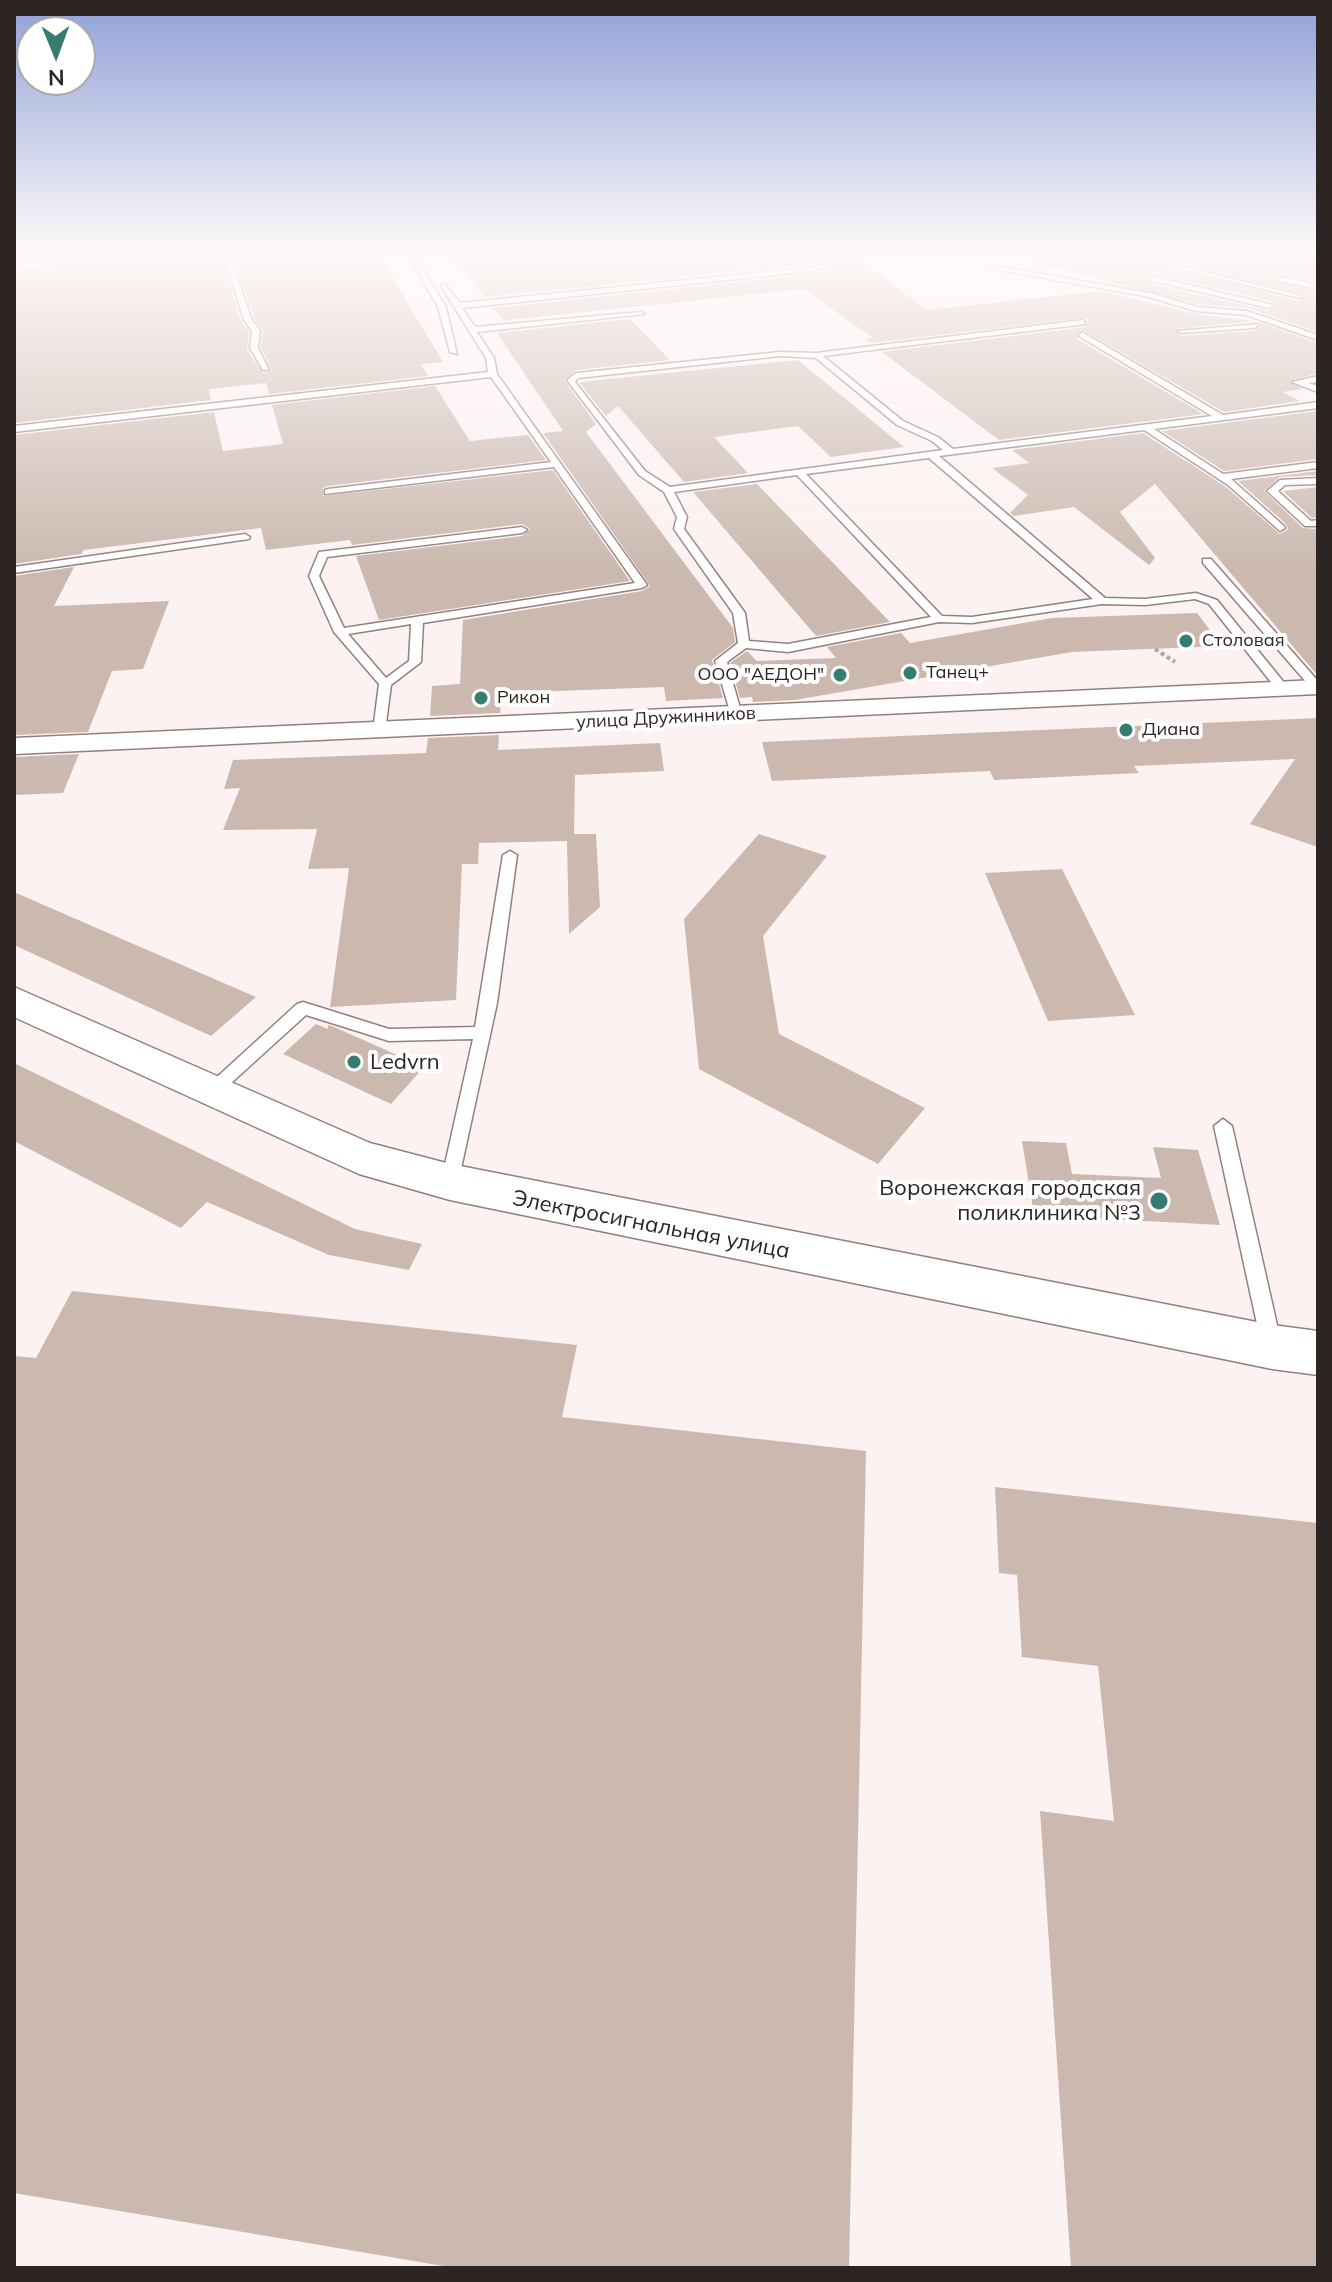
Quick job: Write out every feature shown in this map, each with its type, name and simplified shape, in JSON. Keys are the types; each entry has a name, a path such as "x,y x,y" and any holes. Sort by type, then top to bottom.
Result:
{"street":[{"name":"улица Дружинников","path":"14,746 1317,687"},
{"name":"Электросигнальная улица","path":"14,1001 359,1157 450,1182 495,1194 1272,1347 1318,1353"}],"lane":[{"path":"260,357 266,368"},
{"path":"340,632 642,585 493,374 490,357"},
{"path":"744,644 739,613 679,529 682,517 668,490 642,473 570,382 576,376 748,357"},
{"path":"820,357 900,423 935,439 951,452"},
{"path":"1121,357 1222,418"},
{"path":"14,429 493,374"},
{"path":"1318,379 1296,382 1318,389"},
{"path":"668,490 1318,405"},
{"path":"1147,428 1220,477 1280,528"},
{"path":"932,455 1102,601"},
{"path":"328,492 559,464"},
{"path":"1220,477 1318,465"},
{"path":"799,472 939,619"},
{"path":"1318,481 1283,482 1272,491 1309,524 1318,523"},
{"path":"385,684 340,632 314,576 323,554 522,530"},
{"path":"14,570 245,537"},
{"path":"1207,561 1317,687"},
{"path":"736,715 721,661 744,644 788,648 939,619 972,620 1102,601 1145,602 1196,596 1213,602 1282,688"},
{"path":"379,731 385,684 415,662 417,620"},
{"path":"1238,646 1251,649"},
{"path":"450,1182 482,1033 510,855"},
{"path":"212,1091 303,1008 389,1035 482,1033"},
{"path":"1223,1126 1272,1347"}],"path":[{"path":"1155,649 1175,662"}],"building":[{"path":"14,357 252,357 263,373 272,371 266,357 440,357 443,362 421,364 428,376 269,394 266,383 209,389 211,400 14,423"},
{"path":"513,357 668,357 670,360 576,370 564,380 596,424 586,432 733,628 735,642 712,660 723,698 666,701 664,687 502,693 500,713 430,716 432,686 460,684 463,620 642,591 650,586 543,433 563,431"},
{"path":"889,357 1108,357 1203,414 999,440"},
{"path":"1130,357 1318,357 1318,373 1289,381 1303,389 1282,392 1300,401 1224,412"},
{"path":"798,360 904,447 831,457 798,426 714,437 748,473 684,482 618,406 606,416 579,382"},
{"path":"435,386 470,441 528,435 546,460 328,486 323,488 323,496 553,470 630,581 379,620 356,556 522,536 530,529 522,524 352,545 350,540 266,550 261,528 84,550 81,554 14,564 14,435 214,412 223,451 283,444 272,405"},
{"path":"1318,411 1318,459 1224,471 1162,431"},
{"path":"1143,433 1226,487 1280,534 1288,529 1286,524 1238,481 1318,471 1318,475 1280,477 1264,491 1303,528 1318,529 1318,676 1155,484 1120,512 1155,558 1149,565 1074,507 1014,516 1010,513 1028,495 992,468 1029,463 1012,450"},
{"path":"757,484 890,622 816,636 693,492"},
{"path":"1318,487 1318,517 1312,518 1283,491"},
{"path":"74,567 54,606 169,601 143,669 112,671 88,732 14,735 14,576"},
{"path":"1197,613 1222,646 1072,652 795,700 753,702 752,697 740,698 730,663 747,651 757,661 836,658 827,647 901,633 910,643 1052,618"},
{"path":"1318,718 1318,847 1250,824 1295,759 1134,766 1139,773 994,780 990,771 772,781 762,742"},
{"path":"499,735 498,750 660,743 664,771 575,775 574,834 596,834 600,907 569,934 567,841 479,843 478,864 462,864 456,1000 330,1007 349,868 308,869 317,829 223,830 240,788 224,789 233,760 426,753 428,738"},
{"path":"79,754 63,793 14,795 14,757"},
{"path":"759,834 827,856 763,936 779,1034 925,1108 878,1164 699,1069 684,919"},
{"path":"1062,869 1135,1015 1048,1021 985,873"},
{"path":"14,892 256,997 211,1036 14,945"},
{"path":"316,1024 328,1029 328,1025 332,1026 424,1067 391,1104 283,1054"},
{"path":"14,1063 355,1229 422,1244 409,1270 329,1255 207,1202 181,1228 14,1141"},
{"path":"1022,1141 1066,1143 1072,1174 1161,1178 1153,1147 1198,1150 1220,1225 1034,1215"},
{"path":"72,1291 577,1345 562,1417 866,1451 849,2268 455,2268 14,2193 14,1356 36,1358"},
{"path":"995,1487 1318,1523 1318,2268 1071,2268 1040,1811 1114,1821 1098,1666 1022,1657 1017,1575 999,1573"}],"place":[{"name":"Столовая","path":"1186,641"},
{"name":"Танец+","path":"910,673"},
{"name":"ООО \"АЕДОН\"","path":"840,675"},
{"name":"Рикон","path":"481,698"},
{"name":"Диана","path":"1126,730"},
{"name":"Ledvrn","path":"354,1062"},
{"name":"Воронежская городская поликлиника №3","path":"1159,1201"}]}
